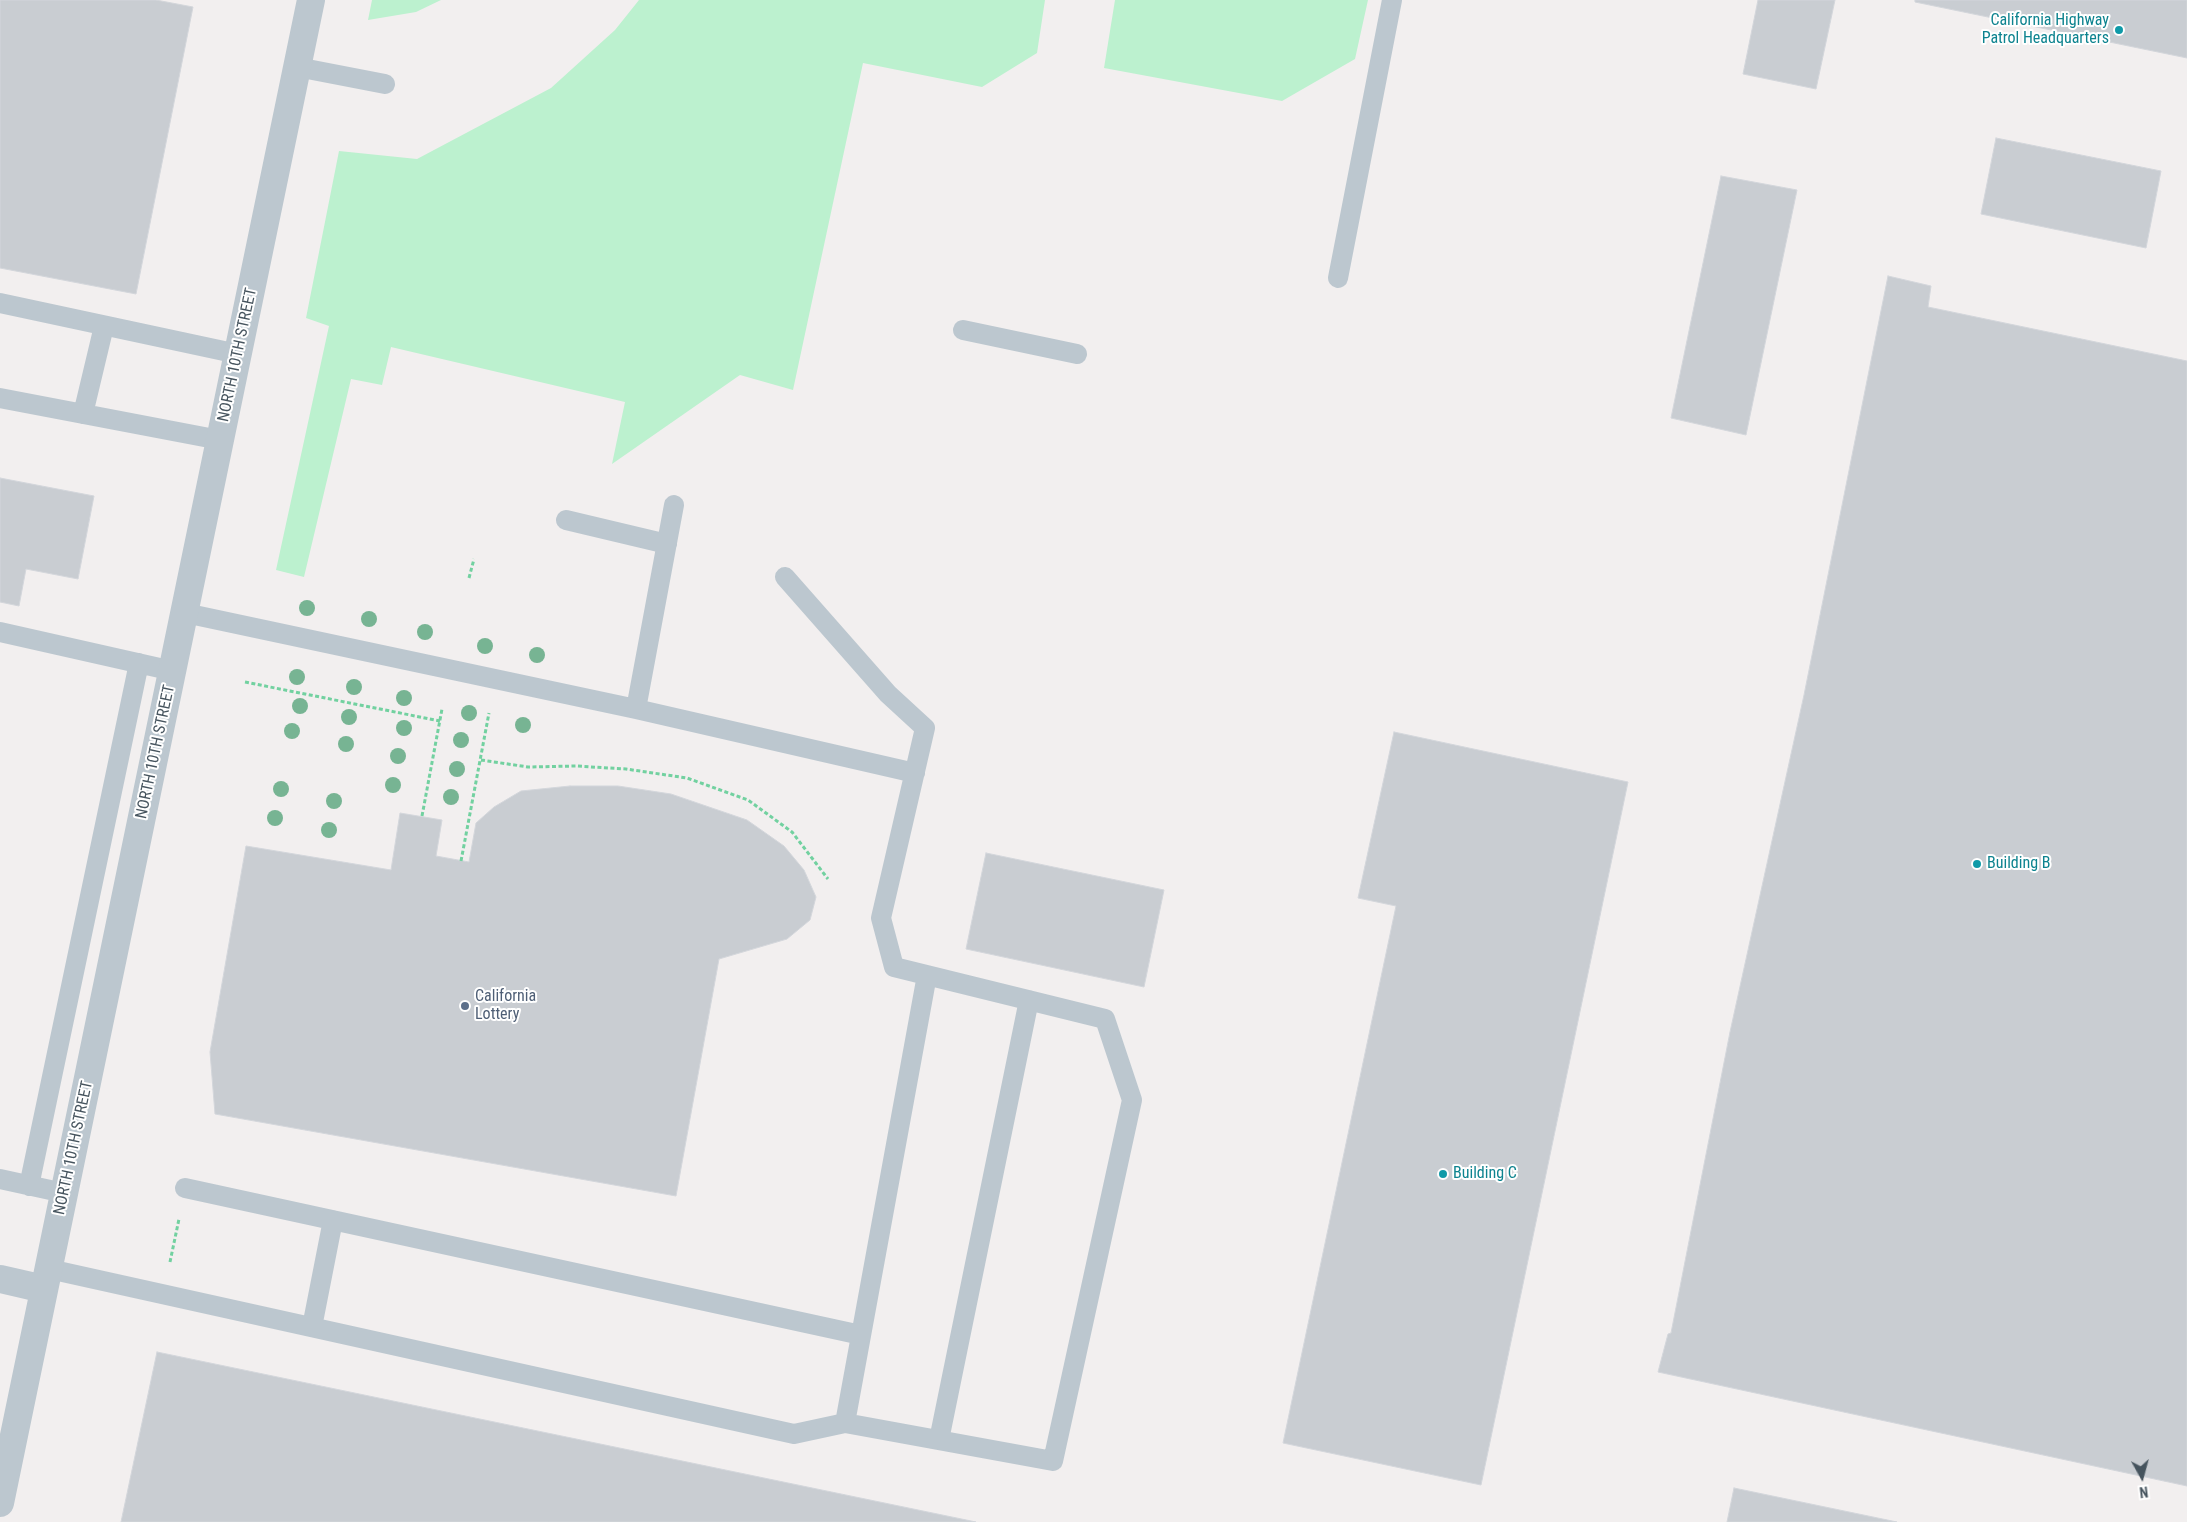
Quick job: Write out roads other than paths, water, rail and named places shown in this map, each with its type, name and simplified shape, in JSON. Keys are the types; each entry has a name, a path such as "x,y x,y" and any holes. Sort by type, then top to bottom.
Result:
{"street":[{"name":"NORTH 10TH STREET","path":"0,1503 311,0"},
{"path":"0,1279 46,1279"}],"lane":[{"path":"1338,278 1392,0"},
{"path":"297,67 385,84"},
{"path":"0,303 238,354"},
{"path":"82,414 104,326"},
{"path":"962,330 1077,354"},
{"path":"0,398 220,440"},
{"path":"636,709 674,505"},
{"path":"566,520 667,544"},
{"path":"46,1279 163,1294 794,1434 845,1423 1053,1461 1132,1100 1105,1019 894,967 881,918 924,728 888,694 785,577"},
{"path":"184,613 636,709 914,773"},
{"path":"0,632 173,671"},
{"path":"29,1186 139,663"},
{"path":"845,1423 927,975"},
{"path":"939,1440 1029,1000"},
{"path":"0,1179 64,1193"},
{"path":"185,1188 861,1335"},
{"path":"312,1327 333,1220"}],"place":[{"name":"California Highway Patrol Headquarters","path":"2119,30"},
{"name":"Building B","path":"1977,864"},
{"name":"California Lottery","path":"465,1006"},
{"name":"Building C","path":"1443,1174"}]}
